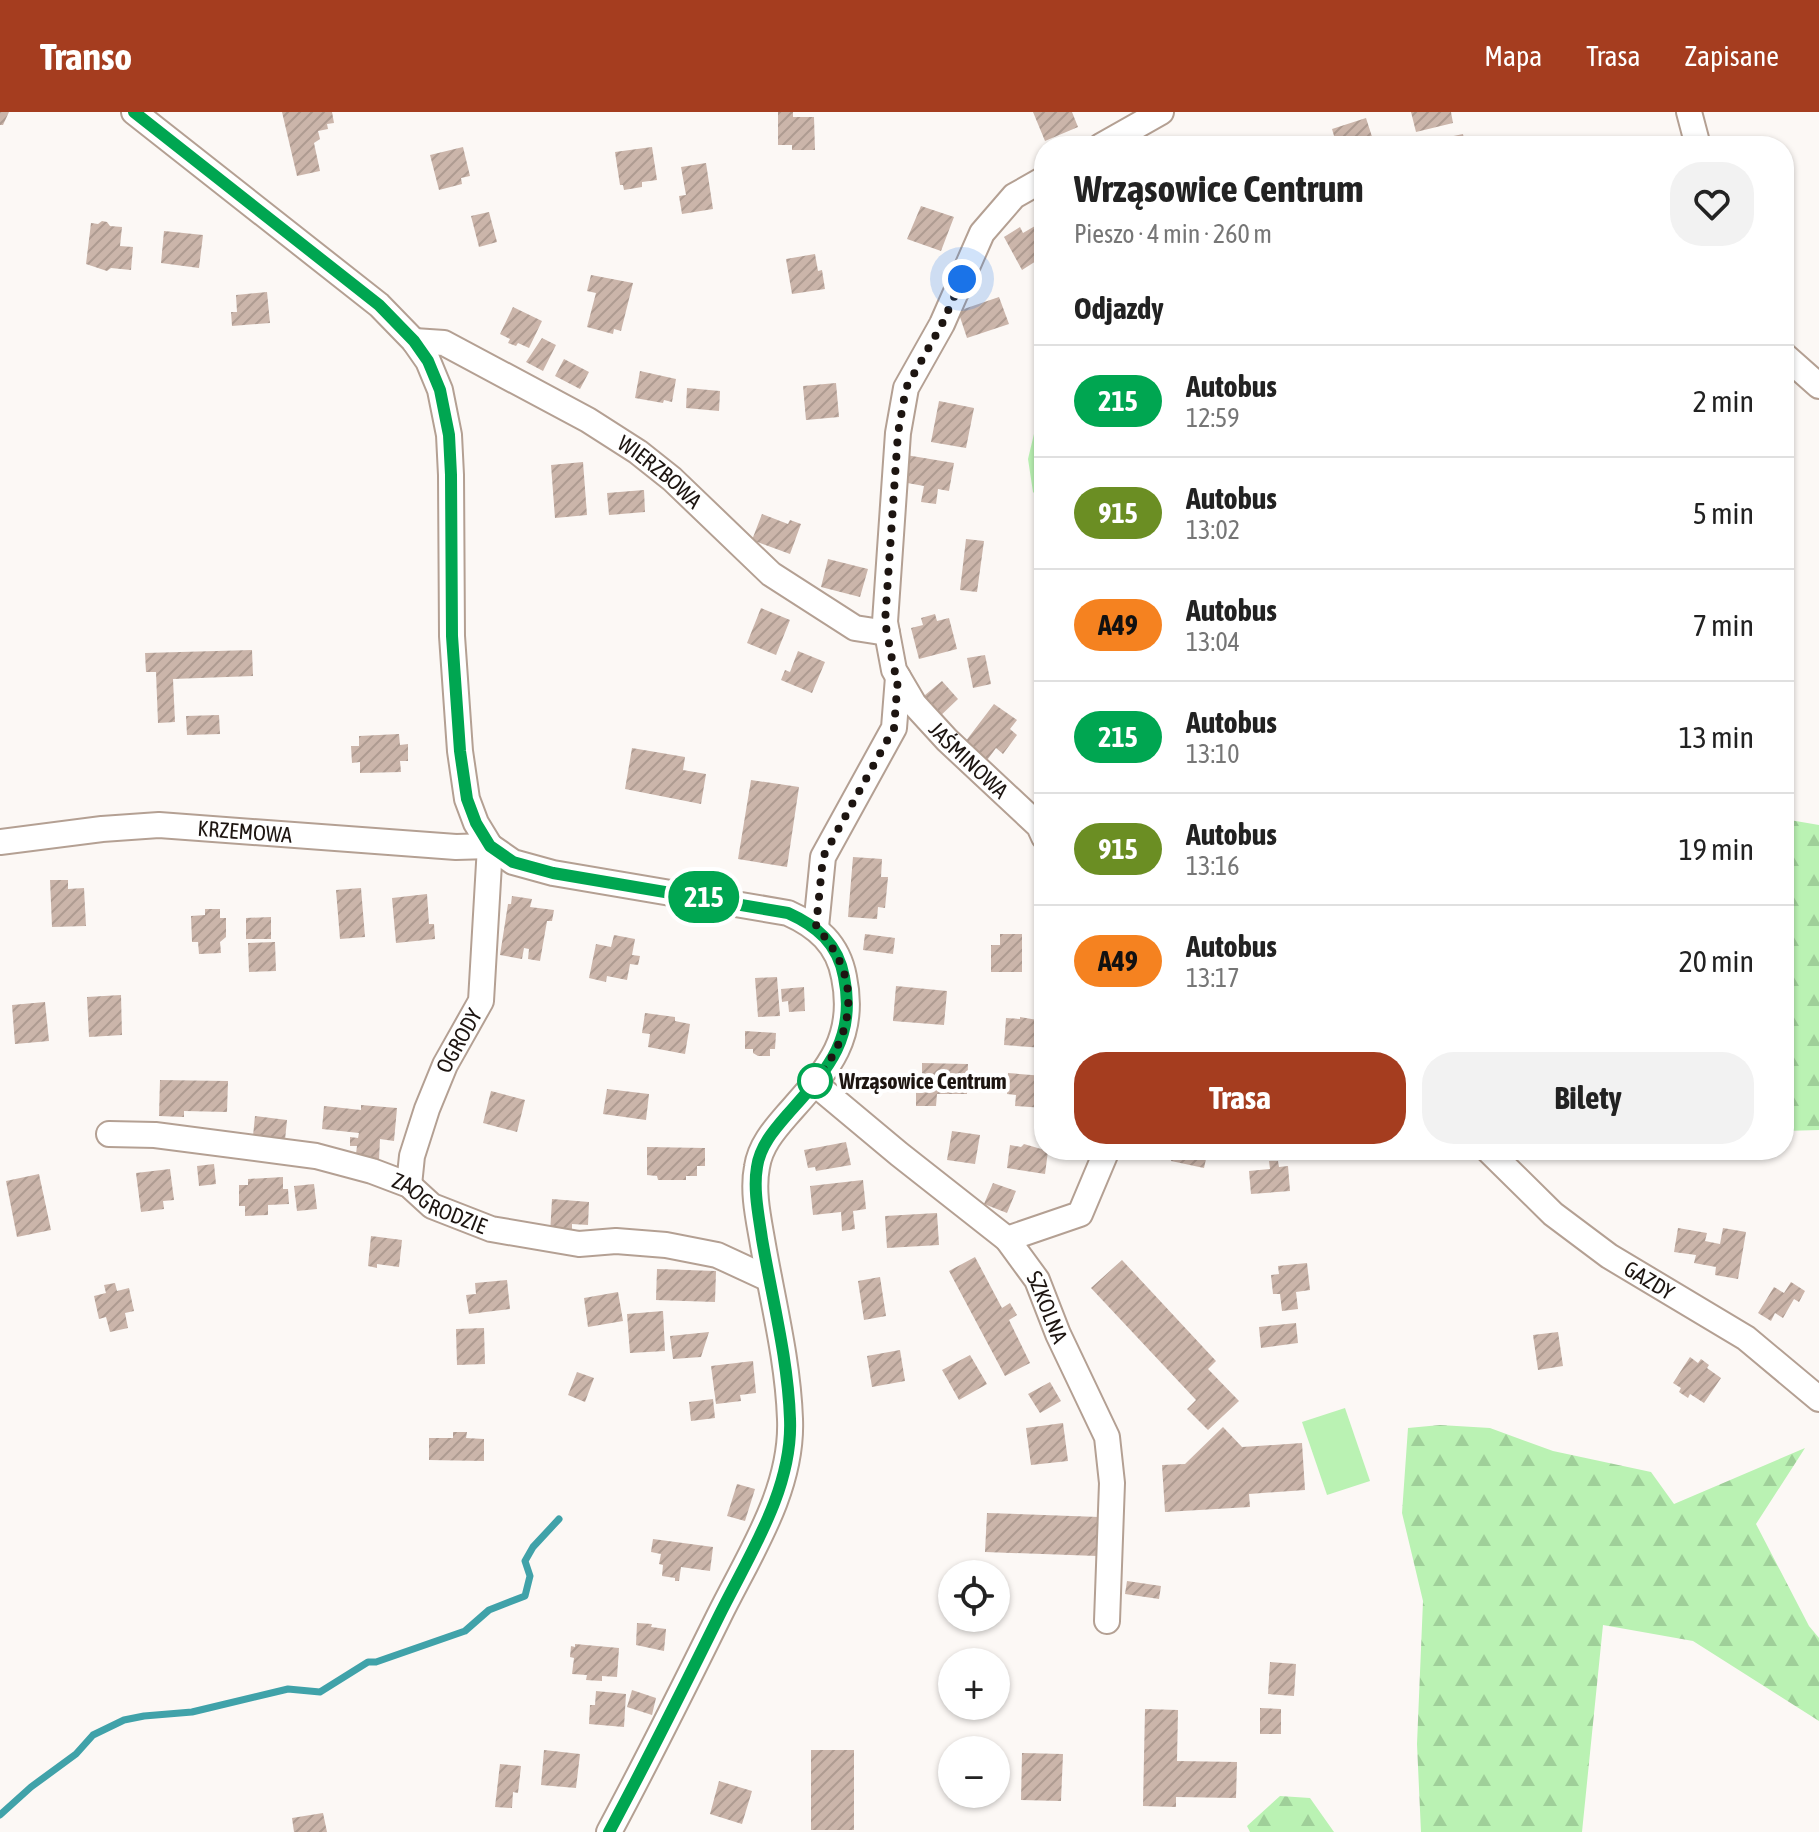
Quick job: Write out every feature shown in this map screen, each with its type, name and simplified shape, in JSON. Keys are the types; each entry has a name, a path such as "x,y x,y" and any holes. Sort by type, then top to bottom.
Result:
{"street":[{"path":"134,112 379,305 414,341 428,361 440,390 449,435 452,636 460,751 467,799 476,823 490,846 513,862 531,868 788,913 816,927 839,958 847,992 845,1032 839,1047 814,1083 771,1133 757,1167 756,1194 790,1416 786,1467 769,1512 654,1750 609,1832"},
{"path":"1119,136 1161,112"},
{"path":"1689,112 1695,136"},
{"name":"JAŚMINOWA","path":"1034,185 1014,196 982,233 942,324 906,388 898,433 885,622 894,670 914,704 947,740 1034,821"},
{"name":"WIERZBOWA","path":"414,341 444,343 588,420 638,452 672,479 771,574 855,628 887,633"},
{"path":"1794,364 1819,386"},
{"path":"816,927 823,857 894,728 898,677"},
{"name":"KRZEMOWA","path":"0,842 159,825 456,847 490,846"},
{"name":"OGRODY","path":"409,1185 412,1156 427,1109 445,1065 481,1001 490,846"},
{"name":"SZKOLNA","path":"814,1083 1007,1239 1037,1280 1058,1334 1107,1437 1112,1483 1107,1621"},
{"name":"ZAOGRODZIE","path":"109,1134 155,1135 316,1156 409,1185 432,1206 491,1229 579,1244 616,1241 666,1245 717,1255 769,1279"},
{"path":"1007,1239 1080,1214 1103,1160"},
{"name":"GAZDY","path":"1497,1160 1553,1214 1609,1256 1746,1338 1819,1399"}],"green space":[{"path":"1034,434 1034,493 1033,492 1028,459"},
{"path":"1794,821 1819,825 1819,1130 1794,1131"},
{"path":"1345,1408 1370,1481 1327,1495 1302,1422"},
{"path":"1440,1425 1490,1428 1553,1451 1651,1472 1674,1504 1805,1448 1756,1524 1809,1626 1819,1638 1819,1721 1693,1641 1603,1625 1582,1832 1421,1832 1417,1744 1423,1601 1402,1513 1408,1428"},
{"path":"1280,1796 1310,1798 1334,1832 1250,1832 1247,1826"}],"building":[{"path":"0,112 9,112 3,125 0,125"},
{"path":"282,112 332,112 334,123 327,124 328,129 318,131 320,139 314,143 320,171 297,176"},
{"path":"778,112 793,112 793,117 814,117 815,150 792,150 792,145 778,145"},
{"path":"1033,112 1072,112 1078,127 1057,136 1043,136"},
{"path":"1411,112 1451,112 1453,123 1416,132"},
{"path":"1366,118 1372,136 1334,136 1332,129"},
{"path":"463,147 470,176 461,178 462,184 439,190 430,155"},
{"path":"652,147 657,180 642,182 642,187 624,190 620,185 615,152"},
{"path":"706,163 713,209 682,214 679,196 686,195 681,167"},
{"path":"921,206 954,217 941,251 907,239"},
{"path":"489,212 497,242 479,247 471,216"},
{"path":"102,221 110,226 122,227 120,246 133,247 131,270 111,268 107,271 86,264 91,223"},
{"path":"1020,227 1023,233 1034,227 1034,262 1022,270 1004,237"},
{"path":"164,231 203,235 199,268 161,263"},
{"path":"815,254 825,289 792,294 786,259"},
{"path":"591,275 633,283 621,331 614,329 613,334 587,327 596,293 587,291"},
{"path":"267,292 270,323 232,326 231,312 237,312 236,295"},
{"path":"999,297 1009,324 967,338 958,311"},
{"path":"513,307 542,321 529,348 508,343 510,339 500,334"},
{"path":"542,338 556,345 543,371 526,362"},
{"path":"564,359 589,372 580,389 555,376"},
{"path":"640,371 676,379 672,402 635,398"},
{"path":"836,383 839,417 806,420 803,386"},
{"path":"687,388 720,391 719,411 686,408"},
{"path":"939,401 974,408 966,448 931,442"},
{"path":"906,455 954,463 949,491 938,489 936,504 921,502 924,486 902,482"},
{"path":"583,462 587,515 555,518 551,465"},
{"path":"644,490 645,512 609,515 607,493"},
{"path":"762,514 788,524 790,520 801,524 790,554 752,540"},
{"path":"966,539 984,541 977,592 960,590"},
{"path":"828,559 868,569 860,597 821,587"},
{"path":"761,608 790,620 776,655 747,643"},
{"path":"935,614 937,621 949,618 957,649 919,659 911,628 923,625 921,618"},
{"path":"252,650 253,676 173,679 175,722 158,723 156,672 146,672 145,653"},
{"path":"798,651 825,662 812,693 781,680 785,670 790,672"},
{"path":"985,655 991,684 973,688 967,658"},
{"path":"942,681 958,699 936,720 919,700"},
{"path":"994,704 1017,720 1010,729 1017,735 1003,754 996,748 982,767 959,750"},
{"path":"219,715 220,734 187,735 186,716"},
{"path":"399,734 400,745 408,744 408,761 400,761 401,772 360,773 360,762 352,763 351,746 359,746 359,736"},
{"path":"632,748 685,757 683,770 706,774 701,804 625,789"},
{"path":"751,780 799,787 787,867 738,859"},
{"path":"853,857 882,859 881,877 888,877 885,908 878,907 877,919 848,917"},
{"path":"50,880 68,880 68,889 84,888 86,926 52,927"},
{"path":"361,888 365,937 340,939 336,890"},
{"path":"427,894 429,924 434,924 435,939 396,943 392,898"},
{"path":"512,896 532,899 530,907 554,910 552,921 547,921 540,961 528,959 529,949 524,948 522,959 500,955"},
{"path":"205,909 220,909 220,918 226,918 226,937 220,942 221,953 199,954 198,942 192,942 191,916 205,915"},
{"path":"271,917 271,939 246,939 246,918"},
{"path":"865,934 895,938 893,954 863,950"},
{"path":"1000,934 1022,934 1022,972 991,972 991,945 1000,945"},
{"path":"614,935 635,939 632,955 640,956 638,965 630,964 627,980 607,976 606,982 589,978 596,944 611,947"},
{"path":"275,942 276,971 249,972 248,943"},
{"path":"777,977 780,1016 758,1017 755,978"},
{"path":"896,986 947,991 944,1025 893,1021"},
{"path":"804,987 805,1011 789,1012 788,1001 782,1002 781,989"},
{"path":"121,995 122,1035 89,1037 87,997"},
{"path":"45,1002 49,1041 15,1044 12,1005"},
{"path":"645,1013 675,1017 675,1021 690,1024 685,1054 648,1047 650,1034 642,1033"},
{"path":"1006,1018 1034,1019 1034,1047 1004,1045"},
{"path":"745,1031 776,1033 775,1049 770,1049 770,1056 758,1056 753,1049 745,1049"},
{"path":"922,1063 968,1064 967,1094 937,1094 936,1106 916,1106 916,1093 922,1093"},
{"path":"1008,1073 1034,1075 1034,1107 1015,1106 1016,1095 1007,1094"},
{"path":"160,1080 228,1081 227,1112 184,1111 184,1117 159,1116"},
{"path":"607,1089 649,1094 646,1120 603,1114"},
{"path":"491,1091 525,1100 517,1132 483,1123"},
{"path":"361,1105 397,1108 394,1141 380,1139 379,1160 356,1154 357,1146 350,1146 350,1137 358,1138 359,1133 322,1129 324,1106 361,1110"},
{"path":"255,1116 287,1120 285,1140 253,1136"},
{"path":"952,1131 980,1135 975,1164 947,1160"},
{"path":"846,1142 851,1165 816,1171 815,1167 808,1168 804,1150"},
{"path":"1024,1144 1034,1147 1034,1160 1047,1160 1045,1174 1007,1168 1010,1145 1021,1147"},
{"path":"647,1147 705,1148 705,1166 697,1166 697,1176 686,1176 686,1180 658,1180 657,1176 647,1175"},
{"path":"1171,1160 1206,1160 1204,1168"},
{"path":"1269,1161 1278,1161 1279,1167 1288,1166 1290,1191 1251,1194 1249,1171 1270,1169"},
{"path":"214,1164 216,1184 199,1186 197,1166"},
{"path":"170,1169 174,1200 163,1201 164,1209 141,1212 136,1173"},
{"path":"39,1174 51,1230 17,1237 6,1181"},
{"path":"283,1177 283,1189 288,1189 289,1204 268,1205 268,1215 245,1216 245,1206 239,1206 239,1185 248,1185 248,1179"},
{"path":"863,1180 866,1209 853,1211 855,1229 842,1231 841,1212 813,1215 810,1186"},
{"path":"993,1183 1016,1191 1007,1213 984,1204"},
{"path":"314,1184 317,1209 297,1211 294,1186"},
{"path":"552,1199 589,1202 588,1225 572,1224 572,1229 566,1229 565,1235 550,1234"},
{"path":"937,1213 939,1245 887,1248 885,1216"},
{"path":"1678,1228 1707,1233 1705,1241 1720,1244 1723,1228 1746,1232 1738,1279 1715,1275 1716,1267 1694,1263 1696,1255 1674,1252"},
{"path":"371,1236 402,1240 399,1267 368,1266"},
{"path":"975,1257 1002,1308 1010,1303 1017,1315 1009,1320 1030,1363 1005,1376 949,1271"},
{"path":"1122,1260 1216,1361 1208,1369 1239,1401 1208,1430 1187,1409 1196,1400 1091,1288"},
{"path":"1307,1263 1310,1290 1296,1292 1298,1309 1282,1311 1280,1294 1273,1294 1271,1275 1279,1274 1278,1266"},
{"path":"657,1269 716,1271 715,1302 656,1300"},
{"path":"880,1277 886,1316 864,1320 858,1281"},
{"path":"507,1280 510,1309 469,1314 466,1295 476,1294 475,1283"},
{"path":"1791,1282 1805,1291 1799,1302 1794,1299 1783,1318 1775,1313 1771,1321 1758,1313 1774,1287 1784,1293"},
{"path":"115,1283 117,1291 129,1288 134,1311 125,1313 128,1328 110,1332 106,1317 99,1319 94,1296 106,1293 104,1285"},
{"path":"618,1292 623,1321 588,1327 584,1298"},
{"path":"663,1311 665,1351 630,1353 627,1314"},
{"path":"1296,1323 1298,1343 1261,1348 1259,1327"},
{"path":"484,1328 485,1364 457,1365 456,1329"},
{"path":"709,1332 701,1357 673,1359 670,1336"},
{"path":"1558,1332 1563,1366 1538,1370 1533,1335"},
{"path":"900,1350 905,1381 872,1387 867,1356"},
{"path":"970,1355 987,1384 959,1400 942,1370"},
{"path":"1690,1357 1698,1363 1701,1359 1721,1378 1704,1403 1690,1394 1688,1398 1673,1383"},
{"path":"753,1361 756,1393 740,1395 741,1401 716,1404 711,1366"},
{"path":"577,1372 594,1378 585,1402 568,1395"},
{"path":"1050,1382 1061,1401 1040,1413 1028,1394"},
{"path":"713,1399 715,1418 691,1421 689,1402"},
{"path":"1063,1423 1068,1461 1031,1465 1026,1428"},
{"path":"1223,1427 1242,1447 1302,1443 1305,1490 1249,1494 1250,1507 1165,1512 1162,1465 1185,1464"},
{"path":"453,1432 467,1432 466,1438 484,1439 484,1461 429,1460 429,1438 453,1438"},
{"path":"737,1484 755,1489 745,1521 727,1516"},
{"path":"987,1513 1099,1517 1097,1556 985,1552"},
{"path":"653,1539 713,1547 710,1571 681,1567 679,1581 662,1576 663,1565 659,1564 661,1554 651,1552"},
{"path":"1127,1581 1161,1586 1159,1599 1125,1594"},
{"path":"637,1623 666,1629 664,1651 636,1645"},
{"path":"575,1644 619,1648 617,1677 602,1676 602,1681 586,1680 587,1675 572,1674 574,1658 570,1657 571,1646 575,1647"},
{"path":"1270,1662 1296,1664 1294,1696 1268,1694"},
{"path":"632,1690 656,1698 652,1715 627,1707"},
{"path":"596,1691 626,1694 624,1727 589,1724 590,1705 595,1705"},
{"path":"1260,1708 1281,1709 1281,1734 1260,1734"},
{"path":"1145,1709 1178,1710 1177,1761 1237,1762 1236,1798 1176,1797 1176,1807 1143,1806"},
{"path":"544,1750 580,1754 576,1788 541,1785"},
{"path":"811,1750 854,1750 854,1830 811,1830"},
{"path":"1022,1753 1063,1754 1061,1801 1021,1800"},
{"path":"500,1764 521,1766 518,1793 513,1792 512,1808 495,1807"},
{"path":"719,1781 752,1791 742,1824 710,1814"},
{"path":"323,1813 327,1832 294,1832 292,1818"}],"waterway":[{"path":"0,1815 31,1787 76,1754 93,1735 124,1720 192,1712 288,1689 320,1692 368,1662 376,1662 465,1631 489,1610 525,1596 530,1576 525,1561 533,1547 559,1519"}],"bus line":[{"name":"215","path":"134,112 379,305 399,323 428,361 440,390 449,435 452,636 460,751 467,799 476,823 490,846 513,862 553,873 788,913 816,927 830,942 837,952 844,974 848,1014 839,1047 814,1083 771,1133 757,1167 756,1194 790,1416 786,1467 775,1499 731,1592 654,1750 609,1832"}],"place":[{"name":"Wrząsowice Centrum","path":"815,1081"}],"route":[{"path":"815,1081 839,1047 848,1014 844,974 837,952 816,927 823,857 894,728 898,677 885,622 898,433 906,388 942,324 962,279"}]}
